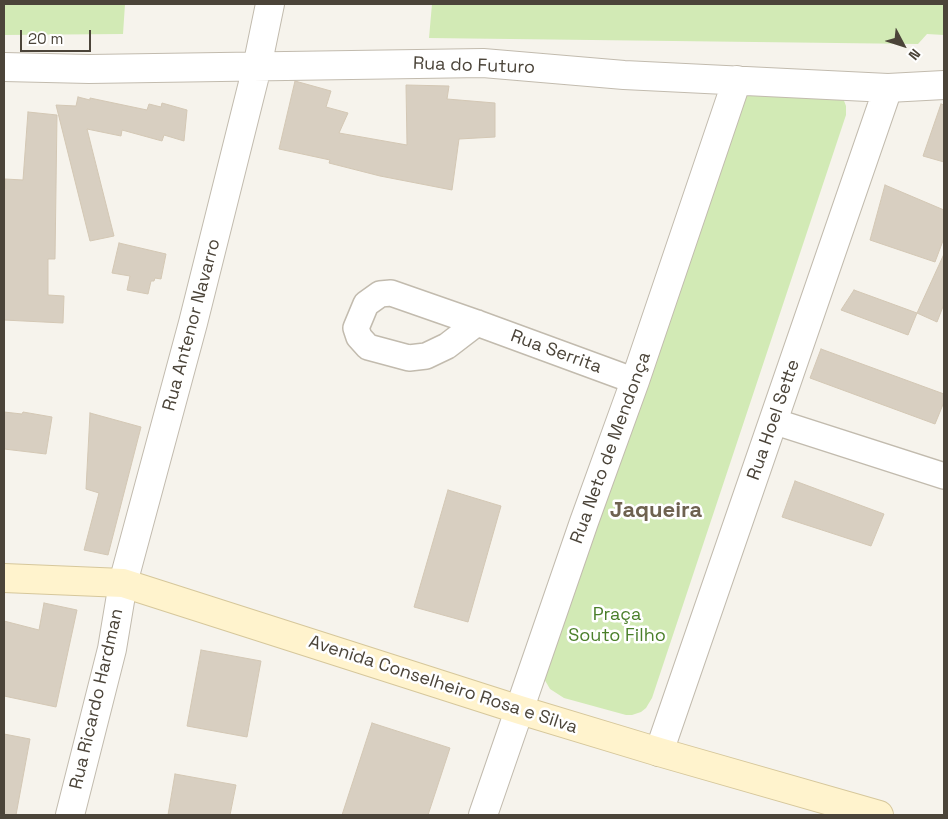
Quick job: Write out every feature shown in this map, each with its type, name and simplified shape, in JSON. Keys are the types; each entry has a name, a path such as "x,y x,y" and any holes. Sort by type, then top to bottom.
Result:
{"main road":[{"name":"Avenida Conselheiro Rosa e Silva","path":"4,578 123,583 520,710 878,815"}],"street":[{"name":"Rua Antenor Navarro","path":"123,583 193,323 257,67 270,4"},
{"name":"Rua do Futuro","path":"4,67 90,69 483,63 624,75 888,88 944,86"},
{"name":"Rua Neto de Mendonça","path":"484,815 584,522 635,381 737,80"},
{"name":"Rua Hoel Sette","path":"659,752 888,88"},
{"name":"Rua Serrita","path":"477,323 635,381"},
{"path":"773,421 944,476"},
{"name":"Rua Ricardo Hardman","path":"70,815 112,649 123,583"}],"green space":[{"path":"4,4 125,4 123,34 4,35"},
{"path":"432,4 944,4 944,35 927,34 918,44 429,38"},
{"name":"Praça Souto Filho","path":"745,94 843,98 846,106 846,115 652,698 641,712 626,715 564,698 550,689 543,677"}],"building":[{"path":"295,81 331,91 326,107 348,113 339,133 407,145 406,85 449,86 447,99 495,103 495,137 459,139 452,190 380,176 329,163 330,160 279,149"},
{"path":"78,97 147,110 149,104 161,107 162,103 187,110 184,141 164,135 162,141 122,130 121,136 87,129 114,236 90,241 56,105 76,106"},
{"path":"941,104 944,105 944,162 923,156"},
{"path":"28,112 57,115 55,259 48,259 48,295 64,296 63,323 4,320 5,179 23,180"},
{"path":"885,185 944,210 944,238 935,262 870,240"},
{"path":"119,243 166,254 161,279 155,278 154,281 151,281 148,294 127,290 130,276 112,273"},
{"path":"944,254 944,304 937,322 917,313"},
{"path":"854,290 917,313 908,335 841,310"},
{"path":"821,349 944,394 944,402 935,424 810,378"},
{"path":"4,412 22,414 23,412 52,417 46,454 4,449"},
{"path":"90,413 141,427 108,555 84,550 99,493 86,489"},
{"path":"795,481 884,514 871,546 782,517"},
{"path":"448,490 501,506 468,622 414,607"},
{"path":"44,603 77,610 56,707 4,696 4,621 39,630"},
{"path":"201,650 261,661 247,737 187,726"},
{"path":"372,723 450,748 428,815 342,815"},
{"path":"4,734 30,739 16,815 4,815"},
{"path":"175,774 236,785 230,815 168,815"}],"district":[{"name":"Jaqueira","path":"656,511"}]}
